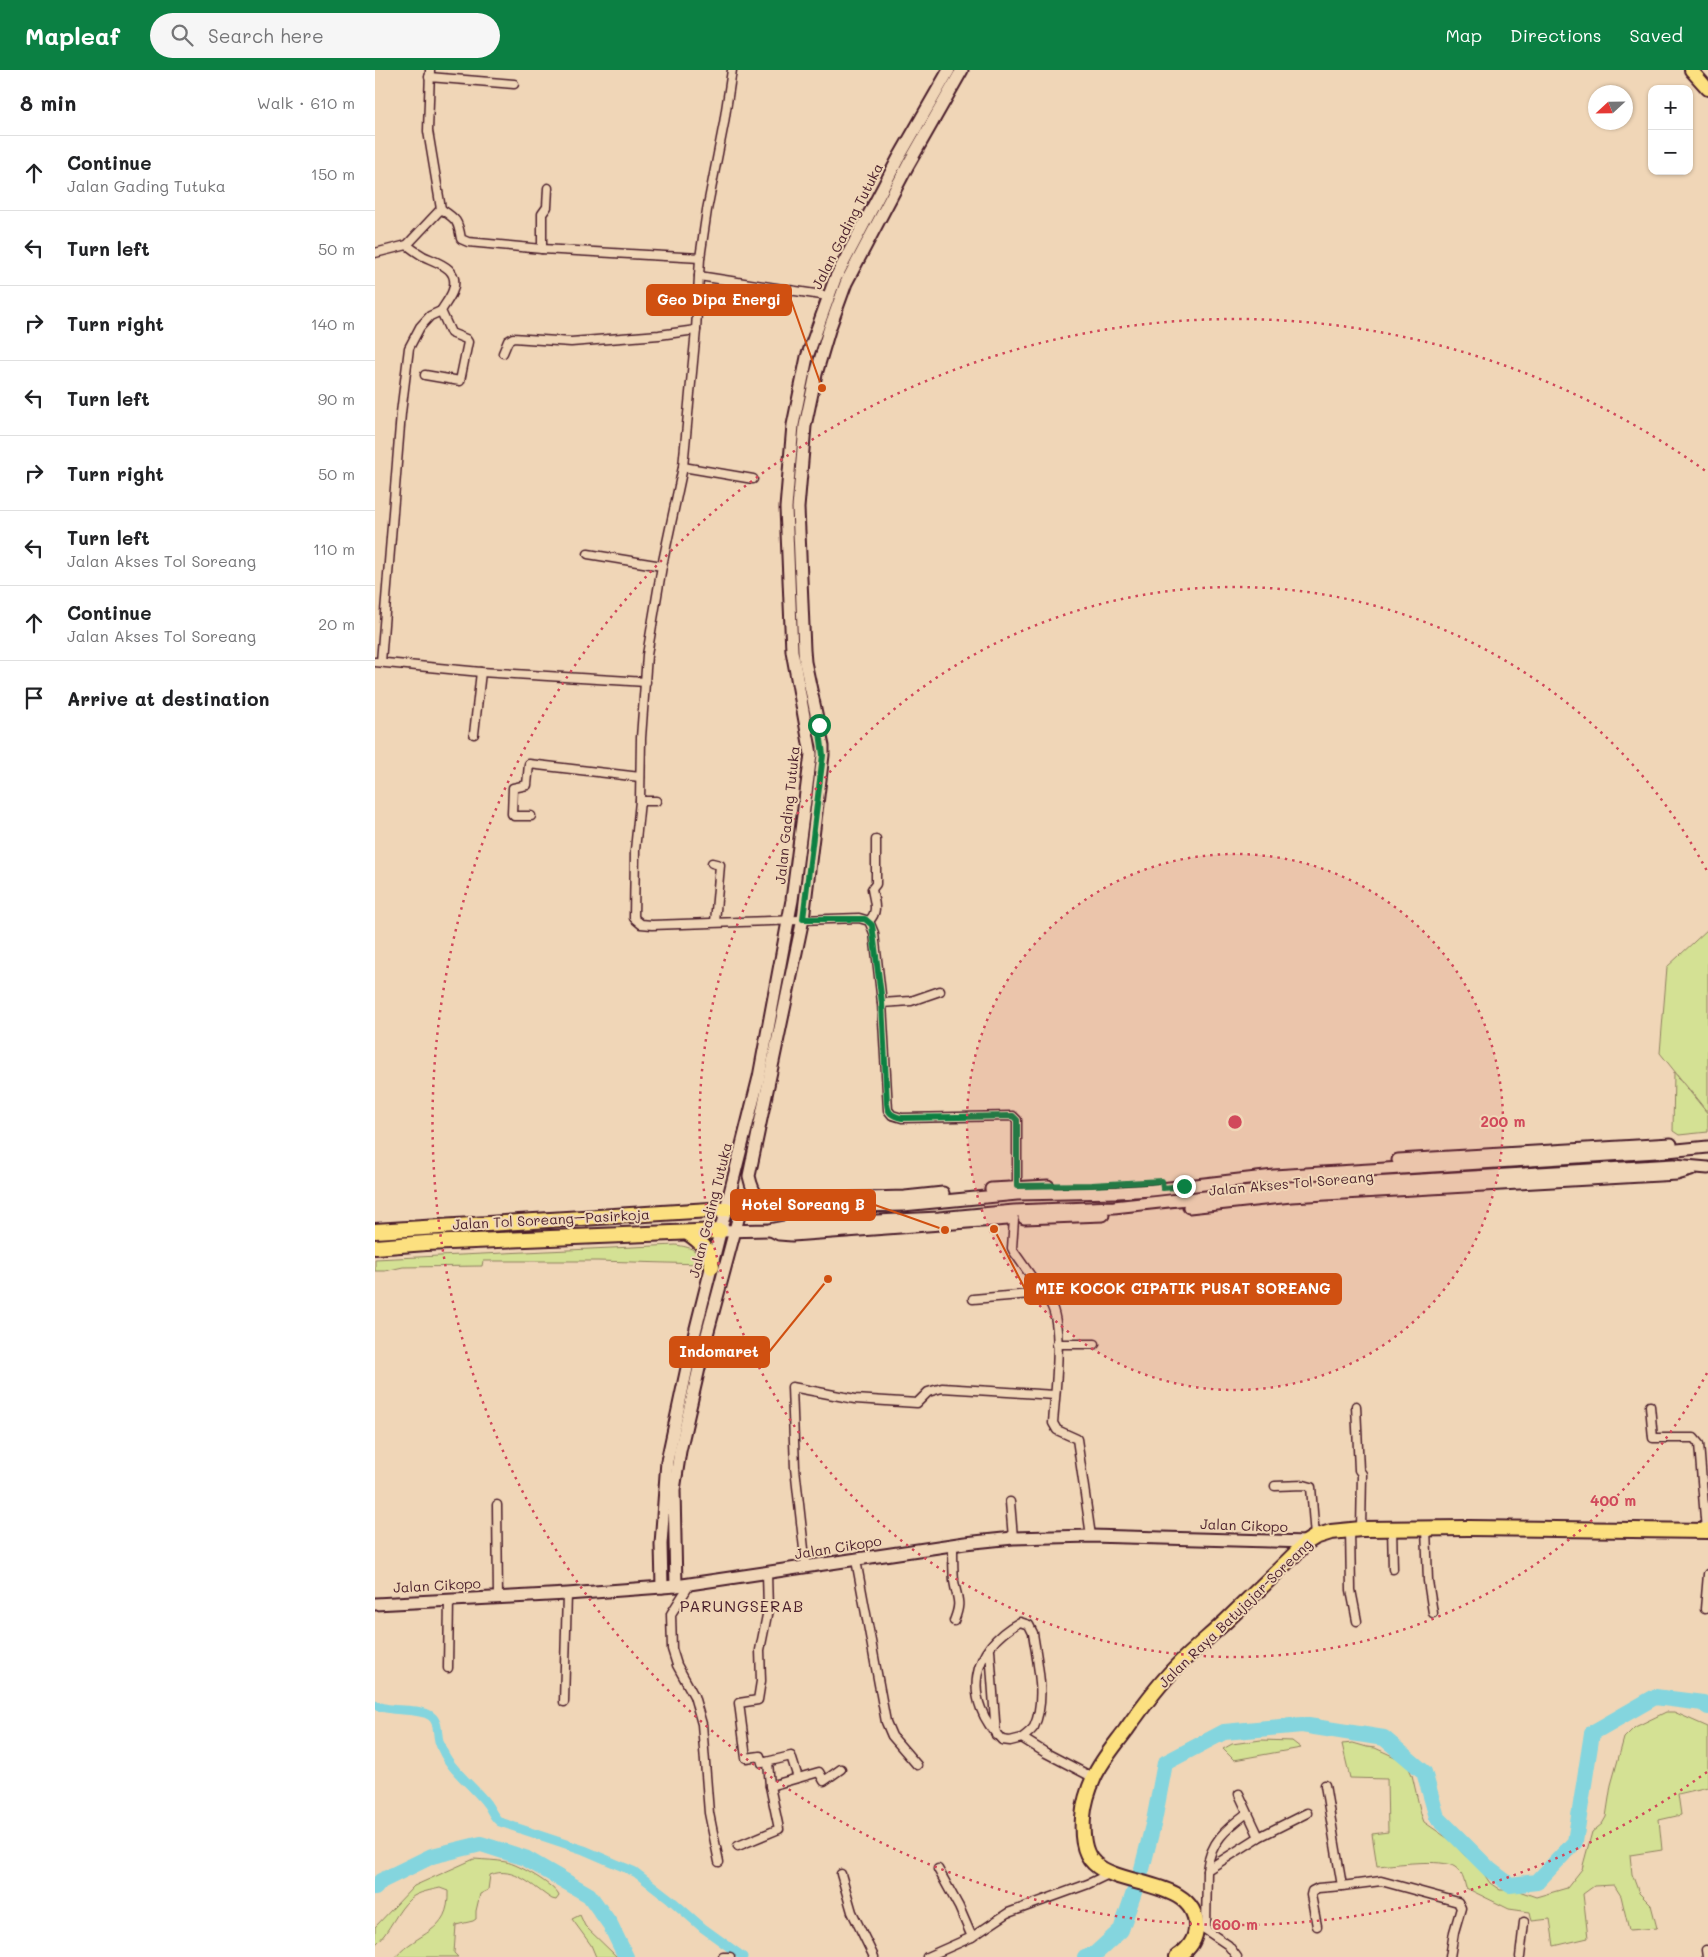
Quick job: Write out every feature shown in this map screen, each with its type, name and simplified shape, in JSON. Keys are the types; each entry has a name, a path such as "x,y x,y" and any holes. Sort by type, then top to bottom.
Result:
{"highway":[{"name":"Jalan Tol Soreang–Pasirkoja","path":"375,1231 726,1209"},
{"name":"Jalan Tol Soreang–Pasirkoja","path":"375,1247 426,1243 720,1232"},
{"path":"687,1233 704,1245 711,1257 712,1267"},
{"name":"Jalan Raya Batujajar-Soreang","path":"1201,1928 1192,1908 1178,1895 1113,1874 1095,1865 1090,1859 1083,1842 1084,1810 1094,1778 1113,1747 1156,1688 1311,1539 1331,1532 1392,1528 1707,1531"},
{"path":"1177,1957 1186,1951 1201,1928"}],"main road":[{"name":"Jalan Gading Tutuka","path":"789,1208 761,1200 753,1193 749,1176 803,919 823,755 821,735 808,680 804,650 798,508 805,426 818,364 846,283 908,165 962,70"},
{"path":"1691,70 1708,89"},
{"path":"1702,70 1708,76"},
{"name":"Jalan Gading Tutuka","path":"663,1586 661,1544 667,1461 693,1340 759,1077 801,840 811,747 793,664 787,508 793,425 807,357 835,279 898,159 946,75"},
{"path":"946,75 953,87"},
{"name":"Jalan Akses Tol Soreang","path":"726,1209 925,1203 1017,1194 1118,1192 1271,1169 1542,1150 1678,1144 1685,1144 1694,1148"},
{"name":"Jalan Akses Tol Soreang","path":"789,1208 809,1200 905,1197 1017,1186 1162,1185 1708,1147"},
{"name":"Jalan Akses Tol Soreang","path":"720,1232 769,1230 795,1225 939,1218 1014,1211 1115,1211 1288,1188 1377,1182 1674,1165 1702,1168"},
{"name":"Jalan Akses Tol Soreang","path":"769,1230 779,1234 792,1235 1291,1196 1677,1174 1702,1168"},
{"path":"1377,1169 1377,1182"},
{"name":"Jalan Gading Tutuka","path":"677,1586 674,1490 680,1451 705,1342 741,1208"},
{"name":"Jalan Cikopo","path":"375,1604 677,1586 953,1545 1013,1538 1091,1536 1311,1539"}],"street":[{"path":"732,70 700,258 696,330 683,467 662,566 647,655 635,850 633,901 635,920 645,925 788,919 859,918 869,921"},
{"path":"514,84 429,73 429,136 441,209 455,218 461,239 464,241 542,249 700,258"},
{"path":"542,249 542,214 547,207 548,188"},
{"path":"375,252 407,245 441,209"},
{"path":"407,245 423,256 444,265 453,276 454,290 441,310 430,316 420,327 409,348 401,413 378,662 481,672 646,682"},
{"path":"699,276 828,296"},
{"path":"425,375 458,382 462,378 468,342 451,333 441,310"},
{"path":"503,353 507,341 513,338 571,342 696,330"},
{"path":"683,467 753,479"},
{"path":"588,554 662,566"},
{"path":"474,734 481,672"},
{"path":"531,816 515,816 512,814 513,788 527,785 529,764 640,777"},
{"path":"639,801 656,801"},
{"path":"869,921 875,916 876,911 872,889 876,884 876,840"},
{"path":"712,862 719,863 720,865 715,922"},
{"path":"869,921 874,933 882,1003 889,1112 902,1118 1013,1116 1017,1120 1017,1186"},
{"path":"882,1003 911,1001 940,991"},
{"path":"1014,1219 1012,1248 1055,1312 1057,1344 1053,1423 1057,1430 1077,1439 1091,1536"},
{"path":"973,1299 1043,1293"},
{"path":"1057,1344 1095,1344"},
{"path":"806,1567 795,1468 792,1387 855,1399 917,1404 928,1392 942,1388 1055,1396"},
{"path":"1356,1406 1359,1470 1362,1474 1351,1590 1357,1621"},
{"path":"1650,1406 1653,1438 1694,1438 1699,1444 1707,1531"},
{"path":"1275,1486 1305,1485 1311,1487 1311,1539"},
{"path":"1010,1502 1013,1538"},
{"path":"497,1505 498,1597"},
{"path":"1392,1528 1393,1568"},
{"path":"1426,1528 1428,1582 1433,1613"},
{"path":"953,1545 954,1581 959,1601 959,1609 954,1621"},
{"path":"857,1560 888,1730 917,1765"},
{"path":"767,1573 768,1610 767,1623 760,1650 761,1681 758,1700 739,1703 746,1758 761,1756 762,1763 791,1756 798,1778"},
{"path":"1705,1609 1708,1574"},
{"path":"690,1584 671,1614 672,1649 677,1665 694,1696 702,1724 709,1813 719,1862"},
{"path":"564,1702 567,1594"},
{"path":"448,1668 449,1599"},
{"path":"1020,1622 1029,1625 1033,1633 1040,1687 1039,1710 1033,1729 1022,1738 1010,1741 1002,1740 996,1735 980,1710 976,1691 976,1677 990,1649 1008,1629 1020,1622"},
{"path":"990,1649 996,1735"},
{"path":"1022,1738 1094,1778"},
{"path":"737,1846 779,1829 770,1786 768,1762"},
{"path":"770,1786 819,1772 824,1781 841,1769"},
{"path":"1325,1785 1342,1886"},
{"path":"1239,1794 1259,1837"},
{"path":"1237,1957 1228,1945 1201,1928 1207,1870 1212,1848 1233,1824 1247,1813"},
{"path":"1207,1870 1259,1837 1307,1813"},
{"path":"938,1869 972,1937"},
{"path":"841,1874 852,1912 874,1957"},
{"path":"927,1957 972,1937 1008,1913 1113,1874"},
{"path":"1317,1926 1311,1891 1318,1888 1381,1881 1458,1902 1461,1908 1454,1932 1450,1957"},
{"path":"1520,1957 1524,1922"},
{"path":"723,1957 730,1957"}],"green space":[{"path":"1708,929 1708,1113 1660,1053 1667,967"},
{"path":"1674,1072 1708,1114 1708,1132 1679,1135 1673,1131"},
{"path":"676,1245 693,1250 698,1255 702,1264 598,1261 483,1261 482,1266 403,1267 375,1271 375,1259"},
{"path":"1666,1712 1674,1712 1708,1727 1708,1787 1678,1794 1681,1815 1659,1820 1662,1850 1630,1855 1632,1874 1639,1893 1651,1905 1657,1928 1629,1930 1621,1896 1614,1885 1594,1886 1583,1894 1588,1938 1554,1946 1550,1919 1532,1921 1530,1912 1509,1909 1466,1888 1461,1874 1455,1867 1449,1864 1429,1862 1377,1866 1372,1834 1388,1832 1387,1779 1350,1778 1342,1744 1353,1743 1375,1748 1406,1762 1412,1775 1424,1822 1453,1842 1464,1855 1477,1864 1490,1883 1500,1890 1516,1890 1536,1897 1567,1888 1582,1869 1592,1832 1602,1824 1606,1817 1611,1785 1624,1738 1635,1727"},
{"path":"1261,1740 1292,1741 1301,1748 1234,1760 1223,1749 1232,1744"},
{"path":"474,1859 502,1861 519,1867 544,1881 559,1896 556,1900 552,1899 515,1875 499,1873 490,1875 488,1890 480,1894 476,1919 456,1925 454,1953 458,1957 396,1957 404,1948 431,1930 444,1916 448,1891 440,1888 425,1891 414,1896 406,1903 385,1934 375,1945 375,1927 414,1886"},
{"path":"580,1915 585,1926 617,1957 596,1957 591,1945 572,1919"}],"waterway":[{"path":"1085,1957 1095,1954 1121,1930 1142,1869 1154,1821 1165,1763 1224,1732 1302,1725 1384,1738 1424,1772 1437,1817 1490,1870 1510,1885 1537,1882 1575,1842 1592,1733 1655,1697 1703,1703 1708,1707"},
{"path":"375,1705 389,1709 426,1713 431,1716 436,1722 439,1740 449,1761 487,1804 500,1822 584,1850 635,1872 703,1928 743,1957"},
{"path":"375,1888 381,1881 432,1856 481,1844 525,1858 589,1895 610,1924 626,1957"}],"place":[{"name":"Geo Dipa Energi","path":"822,388"},
{"name":"MIE KOCOK CIPATIK PUSAT SOREANG","path":"994,1229"},
{"name":"Hotel Soreang B","path":"945,1230"},
{"name":"Indomaret","path":"828,1279"}],"district":[{"name":"PARUNGSERAB","path":"742,1605"}],"route":[{"path":"819,725 823,755 803,919 859,918 869,921 872,925 882,1003 889,1112 902,1118 1013,1116 1017,1120 1017,1186 1125,1184 1162,1181 1163,1188 1184,1186"}]}
